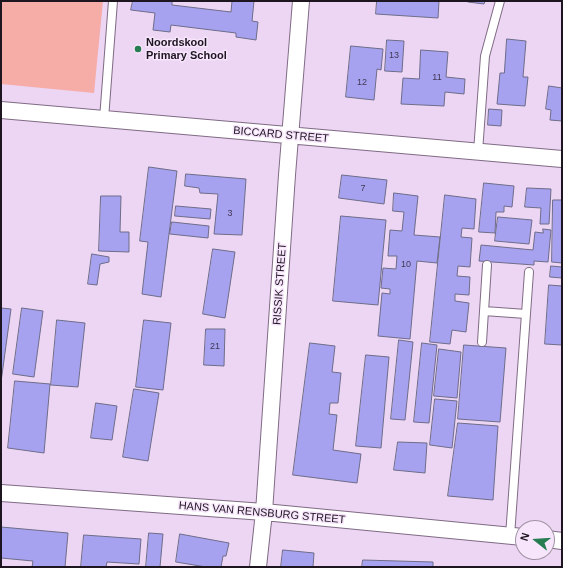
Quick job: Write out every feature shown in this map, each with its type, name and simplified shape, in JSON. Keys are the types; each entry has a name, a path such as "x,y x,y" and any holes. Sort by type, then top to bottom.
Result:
{"street":[{"name":"RISSIK STREET","path":"258,567 264,512 290,136 301,1"},
{"name":"BICCARD STREET","path":"1,110 562,159"},
{"name":"HANS VAN RENSBURG STREET","path":"1,493 264,512 515,536"}],"lane":[{"path":"104,119 113,1"},
{"path":"478,152 485,56 500,1"},
{"path":"482,342 487,265"},
{"path":"518,520 529,272"},
{"path":"484,311 526,314"}],"shaded area":[{"path":"1,1 103,1 94,93 1,84"}],"building":[{"path":"133,1 172,1 172,5 231,12 232,1 254,1 252,21 258,22 256,40 236,37 236,33 171,25 170,32 153,30 155,13 131,10"},
{"path":"377,1 439,1 438,18 376,14"},
{"path":"468,1 485,1 484,4"},
{"path":"507,39 526,41 523,77 528,77 525,106 497,104 500,73 504,73"},
{"path":"387,40 404,41 402,72 385,71"},
{"path":"351,46 383,49 381,70 377,69 374,100 346,97"},
{"path":"421,50 448,52 446,77 465,79 464,94 445,92 444,106 401,104 403,78 419,79"},
{"path":"549,86 562,88 562,121 550,120 551,110 546,109"},
{"path":"489,109 502,110 501,126 488,125"},
{"path":"149,167 177,171 161,297 142,294 148,242 140,241"},
{"path":"186,174 246,179 242,235 214,234 218,194 200,193 199,188 185,186"},
{"path":"342,175 387,180 384,204 339,198"},
{"path":"484,183 514,186 512,207 504,206 504,212 496,212 495,233 479,232"},
{"path":"527,188 551,189 549,224 540,224 541,208 525,207"},
{"path":"394,193 418,196 414,235 440,237 437,263 417,261 410,339 378,336 382,293 390,294 390,289 381,288 383,268 396,269 397,256 388,256 390,230 402,231 404,212 393,211"},
{"path":"445,195 476,199 474,229 462,228 461,237 472,238 470,267 458,266 457,276 470,277 469,295 455,294 455,301 469,303 466,332 452,330 450,344 430,342"},
{"path":"101,196 121,196 120,232 129,232 129,252 99,251"},
{"path":"553,200 562,200 562,263 552,262"},
{"path":"176,206 211,209 210,219 175,216"},
{"path":"341,216 386,220 378,305 333,301"},
{"path":"498,217 532,220 529,244 495,241"},
{"path":"172,222 209,226 208,238 170,234"},
{"path":"543,229 551,230 548,262 534,261 534,265 479,261 481,245 533,250 535,232 543,233"},
{"path":"213,249 235,252 225,318 203,314"},
{"path":"92,254 109,257 109,262 100,264 97,285 88,284"},
{"path":"551,266 562,267 562,278 550,277"},
{"path":"549,285 562,286 562,345 545,344"},
{"path":"1,308 11,309 1,382"},
{"path":"22,308 43,311 34,377 13,374"},
{"path":"57,320 85,323 78,387 51,385"},
{"path":"144,320 171,323 163,390 136,387"},
{"path":"206,329 225,329 224,366 204,365"},
{"path":"399,340 413,342 405,420 391,419"},
{"path":"310,343 335,346 332,372 341,373 338,403 330,403 329,414 337,415 333,450 361,454 357,483 293,475"},
{"path":"422,343 437,345 429,423 414,422"},
{"path":"464,345 506,348 500,422 458,419"},
{"path":"439,349 461,352 457,398 434,396"},
{"path":"366,355 389,357 381,448 356,446"},
{"path":"15,381 50,384 44,453 8,448"},
{"path":"134,389 159,393 148,461 123,457"},
{"path":"435,399 457,401 452,448 430,445"},
{"path":"96,403 117,406 112,440 91,438"},
{"path":"458,423 498,426 493,500 448,496"},
{"path":"398,442 427,443 425,473 394,470"},
{"path":"1,527 68,533 65,567 32,567 33,561 1,558"},
{"path":"149,533 163,534 160,567 146,567"},
{"path":"180,534 229,543 226,556 223,556 221,567 206,567 176,562"},
{"path":"84,535 141,539 139,564 107,562 106,567 81,567"},
{"path":"283,550 314,553 313,567 281,567"},
{"path":"363,560 433,562 433,567 362,567"}],"place":[{"name":"Noordskool Primary School","path":"138,49"}]}
